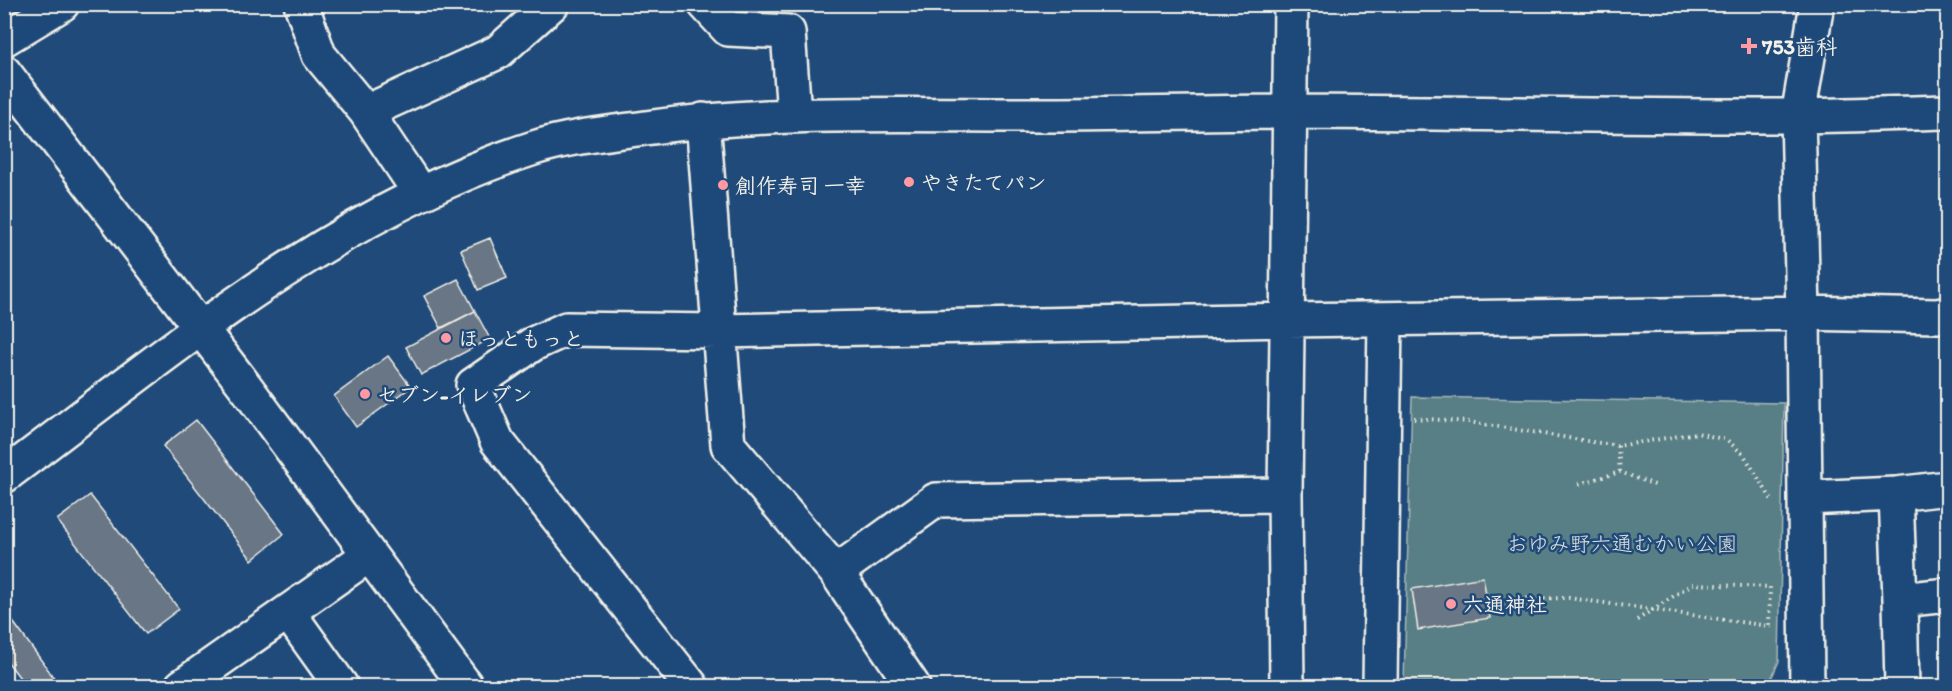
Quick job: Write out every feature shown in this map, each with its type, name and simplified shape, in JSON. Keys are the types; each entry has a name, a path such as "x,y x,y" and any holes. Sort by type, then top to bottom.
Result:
{"street":[{"path":"4,39 62,4"},
{"path":"301,4 319,55 366,112 420,193"},
{"path":"366,112 498,52 552,4"},
{"path":"705,4 728,29 788,32 794,114"},
{"path":"1287,687 1285,495 1291,4"},
{"path":"1807,687 1803,313 1798,116 1817,4"},
{"path":"4,72 202,329 466,687"},
{"path":"4,476 202,329 324,244 420,193 470,171 539,146 614,132 703,120 794,114 1041,115 1291,112 1798,116 1947,112"},
{"path":"703,120 728,445 836,572 913,687"},
{"path":"691,687 497,441 473,385 533,344 566,329 718,331 1288,320 1803,313 1937,316 1947,314"},
{"path":"1380,687 1385,319"},
{"path":"1806,506 1947,488"},
{"path":"1896,494 1902,687"},
{"path":"836,572 936,500 1285,495"},
{"path":"182,687 369,555"},
{"path":"1900,600 1947,595"},
{"path":"288,612 341,687"}],"path":[{"path":"1383,416 1469,422 1618,446 1697,434 1727,440 1744,455 1780,514 1806,506"},
{"path":"1618,446 1620,471"},
{"path":"1579,484 1620,471 1655,485"},
{"path":"1636,620 1692,584 1770,587 1769,626"},
{"path":"1497,599 1569,598 1808,632"}],"green space":[{"path":"5,5 39,5 5,26"},
{"name":"おゆみ野六通むかい公園","path":"1412,397 1784,403 1779,661 1768,686 1404,682"}],"building":[{"path":"490,238 507,278 478,290 461,250"},
{"path":"458,279 475,311 441,328 424,296"},
{"path":"475,311 490,339 421,375 406,347"},
{"path":"388,356 411,387 356,427 334,396"},
{"path":"196,420 284,534 252,560 163,446"},
{"path":"90,495 179,609 146,634 57,520"},
{"name":"六通神社","path":"1483,577 1490,618 1418,630 1412,589"},
{"path":"11,619 60,686 26,686 4,657 4,623"}],"place":[{"name":"753歯科","path":"1749,46"},
{"name":"やきたてパン","path":"909,182"},
{"name":"創作寿司 一幸","path":"723,185"},
{"name":"ほっともっと","path":"446,338"},
{"name":"セブン-イレブン","path":"365,394"},
{"name":"六通神社","path":"1451,604"}]}
